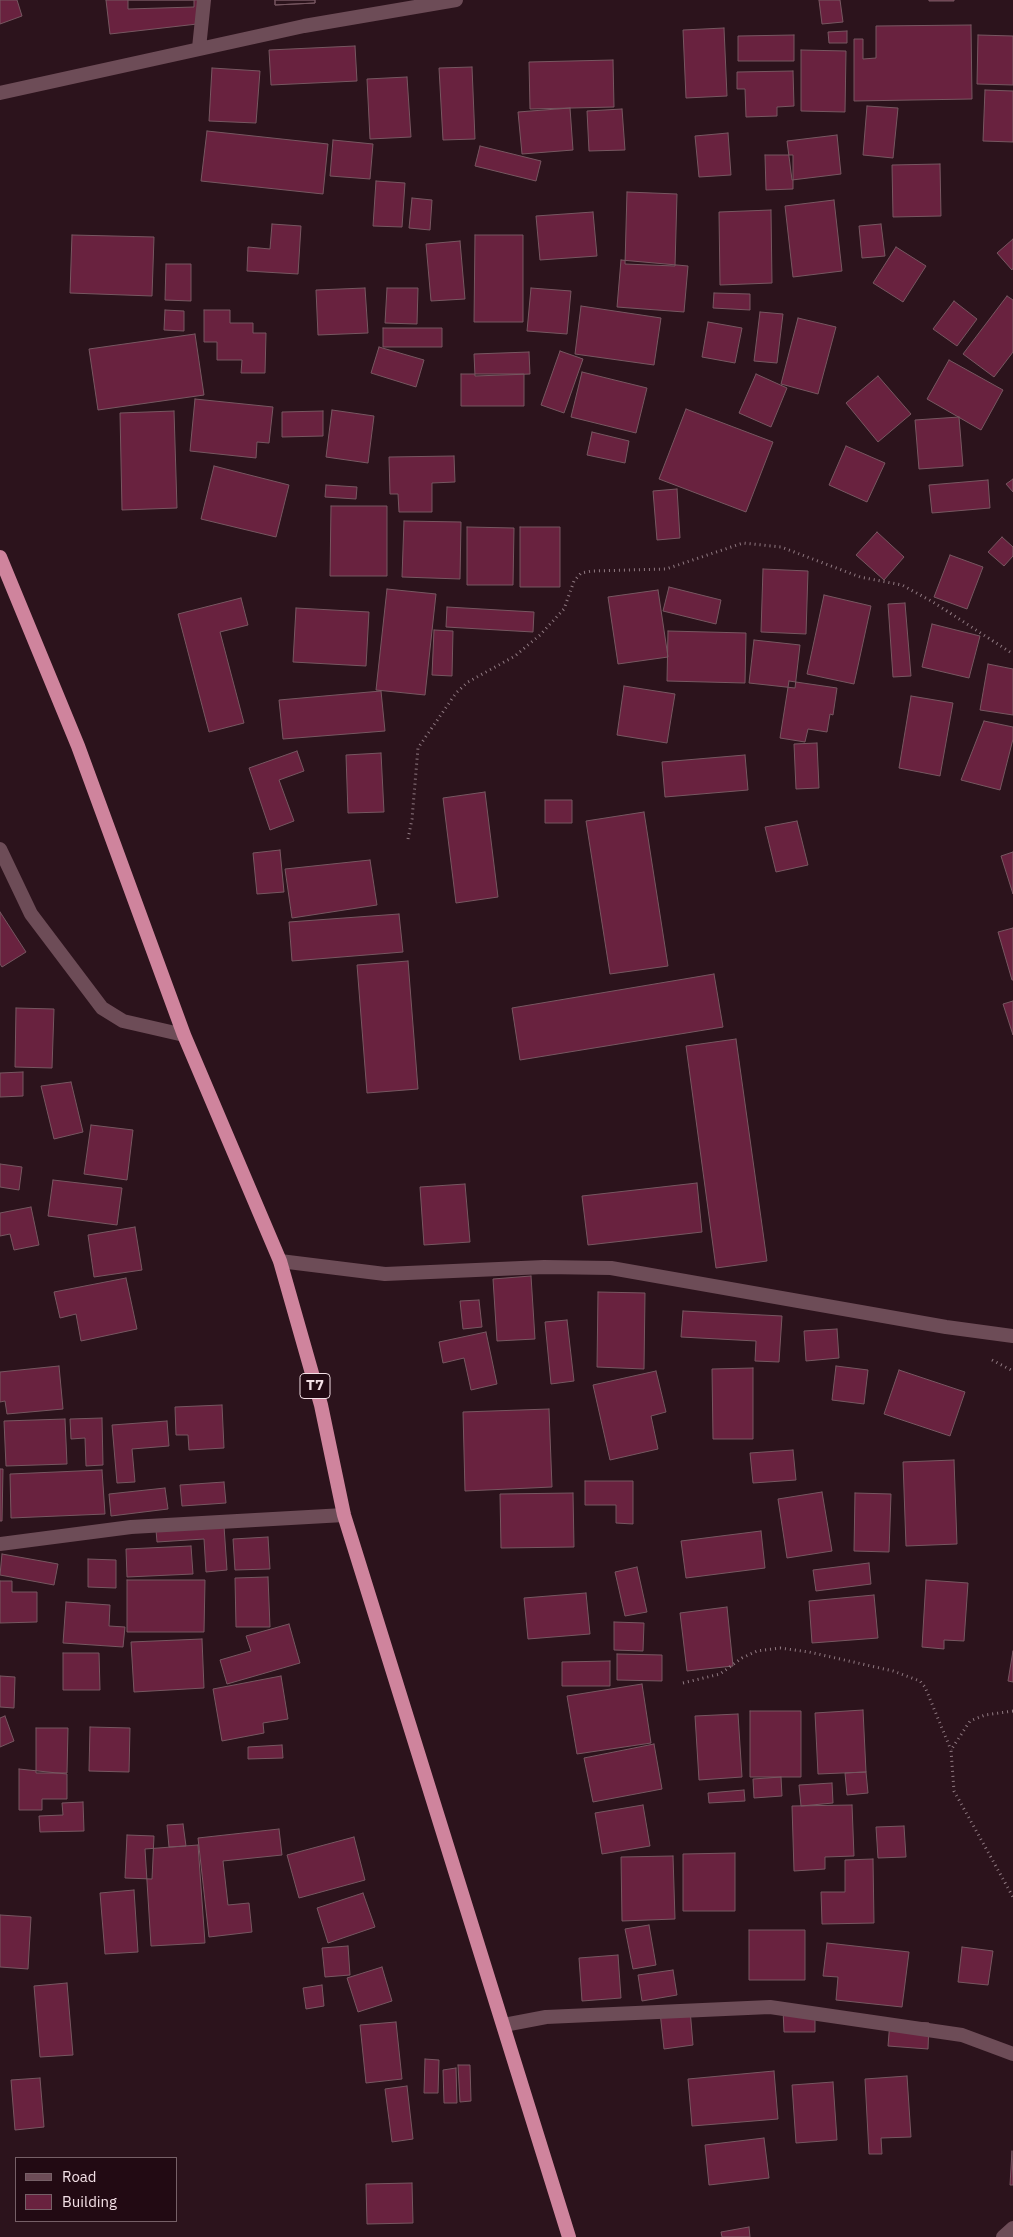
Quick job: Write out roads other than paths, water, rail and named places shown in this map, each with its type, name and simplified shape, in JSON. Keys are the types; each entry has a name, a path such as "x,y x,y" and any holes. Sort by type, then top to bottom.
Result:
{"highway":[{"name":"T7","path":"0,557 78,746 184,1035 280,1261 321,1405 344,1515 569,2237"}],"street":[{"path":"199,48 204,0"},
{"path":"0,93 304,26 456,0"},
{"path":"0,849 31,914 102,1008 123,1021 184,1035"},
{"path":"280,1261 385,1274 544,1267 611,1268 946,1327 1013,1336"},
{"path":"0,1544 131,1527 344,1515"},
{"path":"504,2025 546,2017 770,2008 962,2035 1013,2054"},
{"path":"1003,2237 1013,2228"}]}
